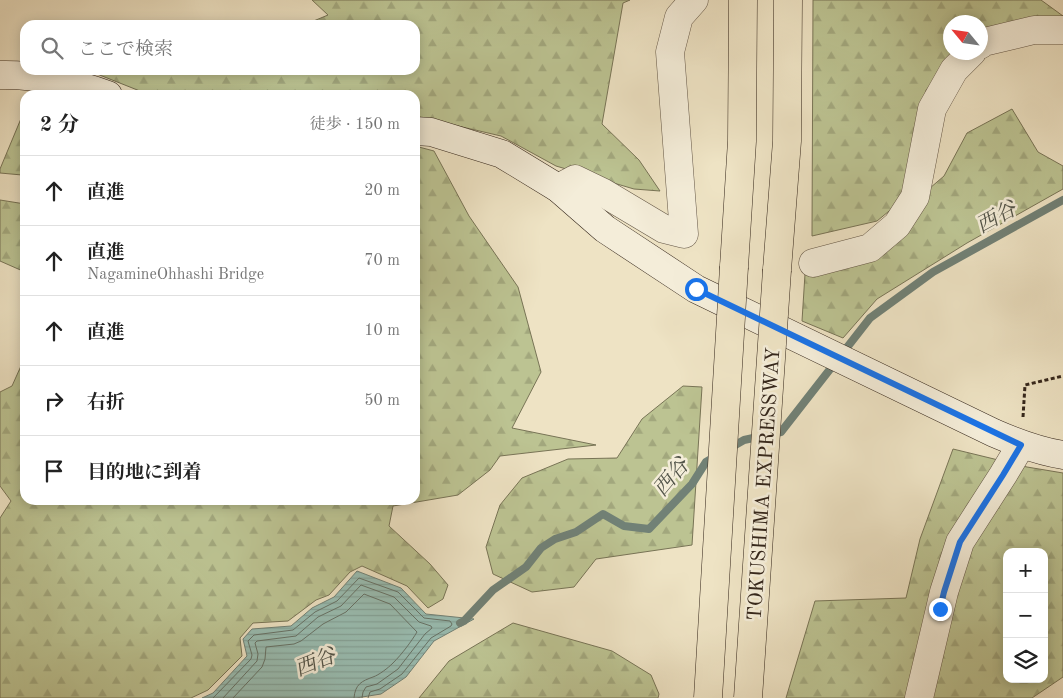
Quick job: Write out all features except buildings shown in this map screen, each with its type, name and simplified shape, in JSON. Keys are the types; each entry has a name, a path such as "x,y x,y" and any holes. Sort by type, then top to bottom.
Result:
{"highway":[{"name":"TOKUSHIMA EXPRESSWAY","path":"748,698 787,141 788,6"},
{"name":"TOKUSHIMA EXPRESSWAY","path":"708,698 742,141 743,7"}],"street":[{"path":"558,188 574,179 602,192 664,229 684,234 670,52 679,16 694,0"},
{"path":"988,41 1034,30 1063,30"},
{"path":"813,263 870,248 897,225 915,197 932,109 954,70 964,60"},
{"path":"0,75 28,76 96,90"},
{"path":"420,131 431,132 502,154 558,188 605,229 696,289 994,433 1021,445 1043,452 1063,455"},
{"path":"919,698 944,592 960,542 1021,445"}],"path":[{"path":"1021,445 1025,385 1063,376"}],"green space":[{"path":"312,0 630,0 623,3 602,124 639,160 660,191 634,189 556,166 501,136 420,117 420,90 137,90 100,75 420,75 420,20 316,20 328,15"},
{"path":"813,0 1041,0 1063,16 988,32 988,15 943,15 943,60 953,60 926,90 900,202 877,221 812,236"},
{"path":"1012,109 1038,152 1063,166 1063,189 967,243 877,299 843,338 802,321 805,274 866,260 923,194 944,176 967,133"},
{"path":"20,121 20,175 0,173"},
{"path":"420,147 434,151 469,216 518,287 541,372 512,428 596,445 500,456 490,470 458,495 420,501"},
{"path":"0,200 20,203 20,270 0,261"},
{"path":"20,368 20,505 399,505 393,506 389,526 430,564 448,585 443,599 428,608 407,586 362,566 350,572 329,595 316,600 288,621 253,623 240,638 242,656 208,690 191,698 0,698 0,518 11,501 0,486 0,392 12,386"},
{"path":"683,386 702,387 692,545 596,559 574,587 532,592 493,574 486,547 500,505 522,478 568,459 617,458 642,419"},
{"path":"953,449 1027,467 1063,473 1063,677 1032,698 786,698 815,601 906,598 920,539"},
{"path":"513,623 612,651 651,675 659,694 658,698 419,698 449,661"}],"water":[{"path":"357,571 401,588 426,614 474,619 434,641 406,677 381,694 356,698 202,698 213,693 247,656 243,639 252,629 291,626 312,608 334,597"}],"waterway":[{"name":"西谷","path":"730,448 744,440 781,432 870,318 933,272 1063,200"},
{"name":"西谷","path":"460,623 493,590 526,567 541,548 555,539 576,532 603,514 624,526 649,529 692,484 706,462 716,456"}],"route":[{"path":"696,289 1021,445 960,542 940,609"}]}
